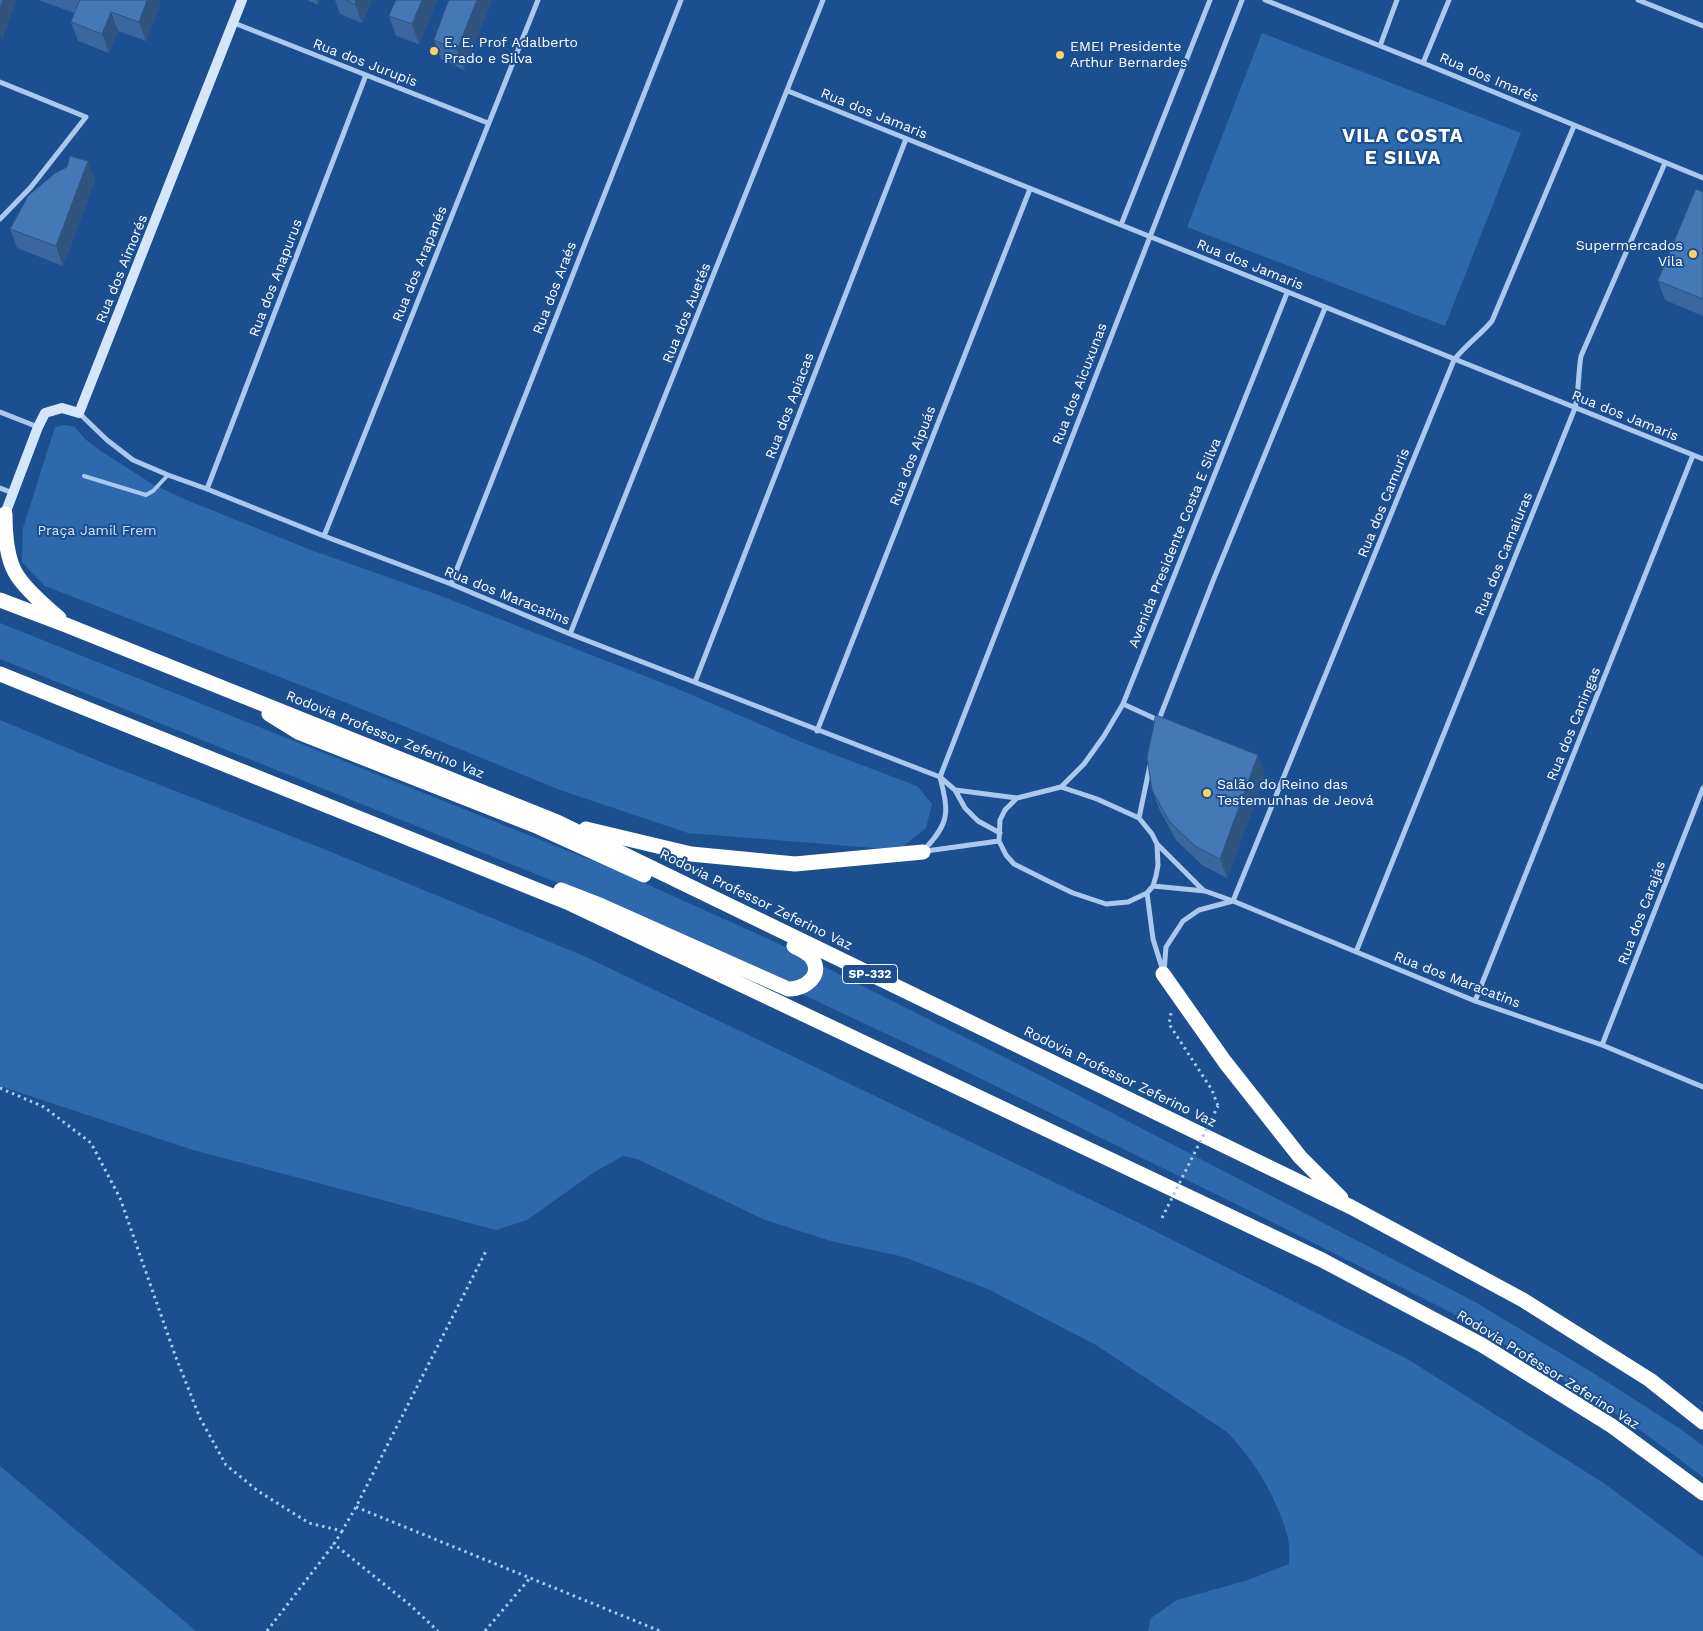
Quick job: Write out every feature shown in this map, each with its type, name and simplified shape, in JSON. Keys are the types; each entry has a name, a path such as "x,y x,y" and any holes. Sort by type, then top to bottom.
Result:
{"highway":[{"path":"3,518 5,540 15,573 37,599 66,625"},
{"name":"Rodovia Professor Zeferino Vaz","path":"0,600 557,822 1351,1207 1524,1300 1650,1380 1703,1422"},
{"name":"Rodovia Professor Zeferino Vaz","path":"0,674 567,902 1322,1260 1482,1345 1612,1426 1703,1493"},
{"path":"234,692 298,732 534,825 735,918 807,953 815,964 815,972 812,979 800,988 788,989 602,906 289,781 258,778"},
{"path":"557,822 691,854 795,864 922,852"},
{"path":"1164,974 1225,1062 1300,1158 1351,1207"}],"street":[{"name":"Rua dos Aimorés","path":"79,413 242,0"},
{"name":"Rua dos Arapanés","path":"324,536 538,0"},
{"name":"Rua dos Araés","path":"451,584 681,0"},
{"name":"Rua dos Auetés","path":"570,634 823,0"},
{"path":"1121,225 1210,0"},
{"name":"Rua dos Aicuxunas","path":"940,777 1242,0"},
{"name":"Rua dos Imarés","path":"1265,0 1703,178"},
{"path":"1380,46 1397,0"},
{"path":"1423,63 1449,0"},
{"path":"1638,0 1703,26"},
{"name":"Rua dos Jurupis","path":"234,23 488,123"},
{"name":"Rua dos Anapurus","path":"207,489 366,75"},
{"path":"0,82 86,117 31,186 0,219"},
{"name":"Rua dos Jamaris","path":"788,91 1703,460"},
{"name":"Rua dos Camuris","path":"1233,901 1454,360 1465,346 1482,334 1492,321 1574,126"},
{"name":"Rua dos Apiacas","path":"695,682 906,139"},
{"name":"Rua dos Camaiuras","path":"1356,952 1575,408 1579,391 1578,374 1581,356 1665,163"},
{"name":"Rua dos Aipuás","path":"817,731 1030,189"},
{"name":"Avenida Presidente Costa E Silva","path":"1061,788 1084,764 1104,736 1123,704 1287,293"},
{"path":"1156,730 1158,720 1213,581 1325,308"},
{"path":"3,518 44,413 62,408 79,413"},
{"path":"0,412 38,427"},
{"name":"Rua dos Maracatins","path":"79,413 107,440 133,460 168,475 451,584 570,634 817,731 940,777 955,790 965,808 978,821 1000,833"},
{"name":"Rua dos Caningas","path":"1475,1001 1693,455"},
{"path":"0,488 13,493"},
{"path":"1123,704 1158,720"},
{"path":"1139,818 1151,760"},
{"path":"922,852 938,834 945,818 946,802 940,777"},
{"path":"955,790 1017,798 1061,788 1097,799 1139,818 1152,834 1157,844 1158,865 1153,886 1147,893 1128,902 1106,904 1073,893 1014,864 1006,855 999,841 1000,820 1017,798"},
{"name":"Rua dos Carajás","path":"1602,1045 1703,788"},
{"path":"922,852 999,841"},
{"name":"Rua dos Maracatins","path":"1157,844 1204,891"},
{"name":"Rua dos Maracatins","path":"1153,886 1204,891 1233,901 1475,1001 1602,1045 1703,1087"},
{"path":"1147,893 1153,938 1164,974"},
{"path":"1164,974 1166,947 1183,921 1199,910 1233,901"}],"lane":[{"path":"84,476 146,495 153,491 168,475"}],"path":[{"path":"1162,1218 1218,1106 1212,1090 1168,1024 1175,990"},
{"path":"0,1088 44,1108 91,1143 120,1198 200,1418 226,1465 258,1491 309,1523 342,1531"},
{"path":"268,1631 334,1544 356,1507 486,1251"},
{"path":"356,1507 660,1631"},
{"path":"334,1544 410,1605 438,1631"},
{"path":"485,1631 530,1578"}],"green space":[{"path":"1262,33 1521,133 1445,326 1187,227"},
{"name":"Praça Jamil Frem","path":"65,425 75,427 85,439 98,449 152,484 189,501 311,550 441,596 678,689 806,744 917,786 932,804 926,828 899,850 688,833 560,790 352,705 45,586 22,562 23,528 55,427"},
{"path":"0,623 613,869 773,941 1020,1065 1475,1302 1590,1371 1682,1430 1703,1446 1703,1477 1647,1435 1591,1397 1456,1315 1256,1214 955,1066 603,901 0,659"},
{"path":"0,720 101,762 319,847 584,956 1139,1223 1409,1360 1605,1484 1703,1557 1703,1631 1148,1631 1151,1618 1177,1600 1248,1580 1289,1564 1288,1538 1277,1506 1255,1467 1227,1432 1096,1345 988,1289 904,1257 831,1241 765,1220 637,1159 623,1156 593,1173 527,1220 496,1230 193,1150 0,1086"},
{"path":"0,1466 196,1631 0,1631"}],"building":[{"path":"80,0 147,0 139,22 111,12 102,34 71,22"},
{"path":"346,0 356,0 355,4"},
{"path":"396,0 422,0 412,24 389,16"},
{"path":"449,0 477,0 457,50 434,40"},
{"path":"70,156 88,161 56,246 10,229 28,196 55,173 67,167"},
{"path":"1696,189 1703,192 1703,299 1658,281"},
{"name":"Salão do Reino das Testemunhas de Jeová","path":"1156,715 1258,755 1220,859 1195,846 1169,821 1152,790 1147,758"}],"place":[{"name":"E. E. Prof Adalberto Prado e Silva","path":"434,51"},
{"name":"EMEI Presidente Arthur Bernardes","path":"1060,55"},
{"name":"Supermercados Vila","path":"1693,254"},
{"name":"Salão do Reino das Testemunhas de Jeová","path":"1207,793"}],"district":[{"name":"VILA COSTA E SILVA","path":"1403,147"}]}
